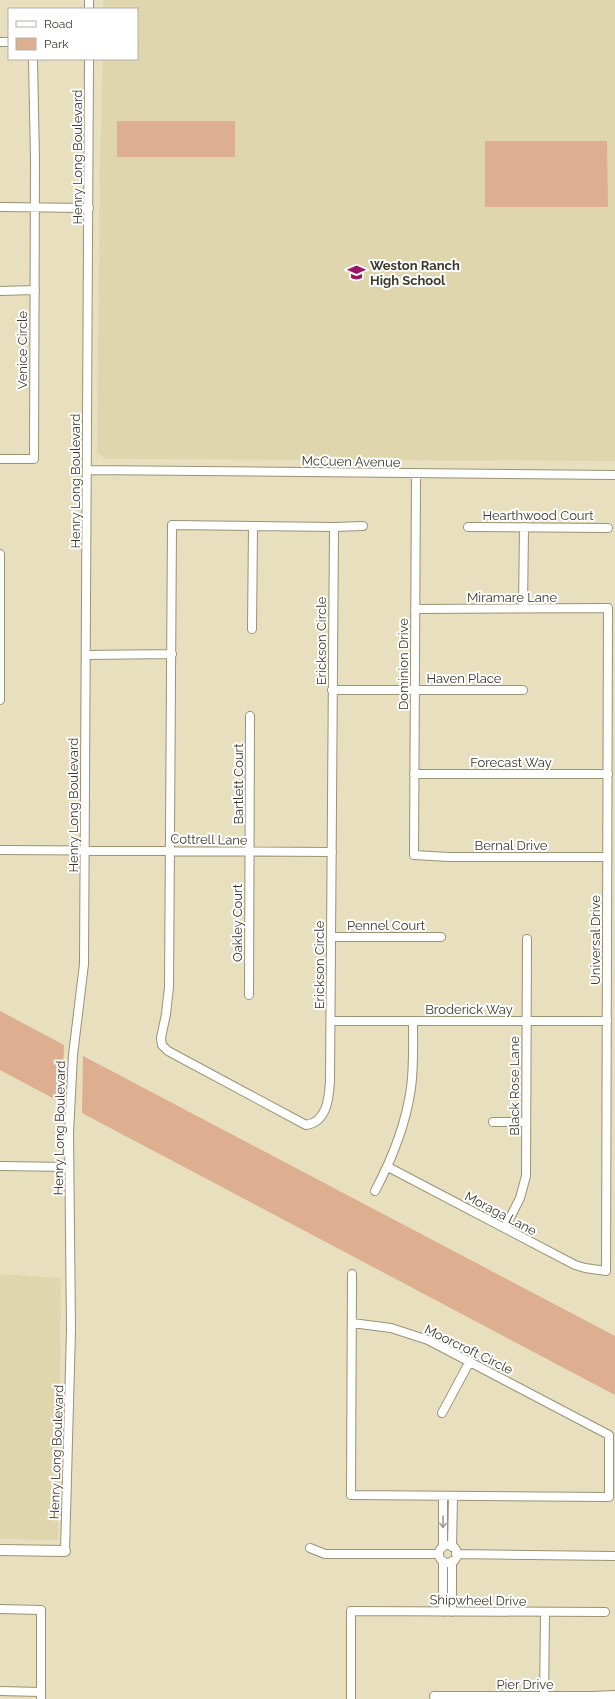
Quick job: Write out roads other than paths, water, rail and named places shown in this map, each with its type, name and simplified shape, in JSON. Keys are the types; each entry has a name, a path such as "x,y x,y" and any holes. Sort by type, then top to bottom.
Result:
{"street":[{"name":"Venice Circle","path":"0,459 34,458 35,207 33,60"},
{"name":"Henry Long Boulevard","path":"65,1551 71,1330 69,1167 72,1055 84,964 89,60"},
{"path":"0,207 88,208"},
{"path":"0,291 34,290"},
{"name":"McCuen Avenue","path":"87,470 615,475"},
{"name":"Dominion Drive","path":"414,855 416,474"},
{"name":"Erickson Circle","path":"172,525 334,527 332,690 332,937 329,1094 322,1116 313,1124 306,1125 168,1051 162,1045 161,1038 166,1014 168,987 172,525"},
{"path":"334,527 364,526"},
{"path":"252,629 253,527"},
{"name":"Hearthwood Court","path":"468,527 608,528"},
{"path":"523,608 524,527"},
{"path":"0,554 0,700"},
{"name":"Miramare Lane","path":"415,608 608,608"},
{"name":"Universal Drive","path":"606,1271 608,608"},
{"path":"86,655 172,654"},
{"name":"Haven Place","path":"332,690 523,690"},
{"name":"Bartlett Court","path":"250,716 250,852"},
{"name":"Forecast Way","path":"414,774 608,774"},
{"name":"Cottrell Lane","path":"0,850 332,852"},
{"name":"Oakley Court","path":"249,995 250,852"},
{"name":"Bernal Drive","path":"414,855 457,857 607,857"},
{"name":"Pennel Court","path":"332,937 441,936"},
{"name":"Black Rose Lane","path":"505,1228 520,1198 526,1176 527,939"},
{"name":"Broderick Way","path":"331,1021 607,1021"},
{"path":"375,1191 388,1167 402,1127 411,1088 413,1068 413,1021"},
{"path":"494,1122 526,1122"},
{"path":"0,1166 69,1167"},
{"name":"Moraga Lane","path":"388,1167 575,1265 606,1271"},
{"path":"352,1274 352,1323"},
{"name":"Moorcroft Circle","path":"352,1323 372,1325 410,1333 428,1340 470,1361 609,1435 609,1497 352,1496 352,1323"},
{"path":"442,1413 470,1361"},
{"path":"443,1497 443,1612"},
{"path":"452,1612 454,1554 453,1497"},
{"path":"442,1554 448,1546 454,1554"},
{"path":"310,1548 325,1554 442,1554"},
{"path":"0,1550 65,1551"},
{"path":"442,1554 448,1563 454,1554"},
{"path":"454,1554 615,1556"},
{"path":"0,1609 41,1610 41,1695 0,1691"},
{"name":"Shipwheel Drive","path":"351,1699 351,1611 545,1613 605,1612"},
{"path":"544,1697 545,1613"},
{"name":"Pier Drive","path":"434,1696 544,1697 615,1694"}],"place":[{"name":"Weston Ranch High School","path":"357,272"}]}
